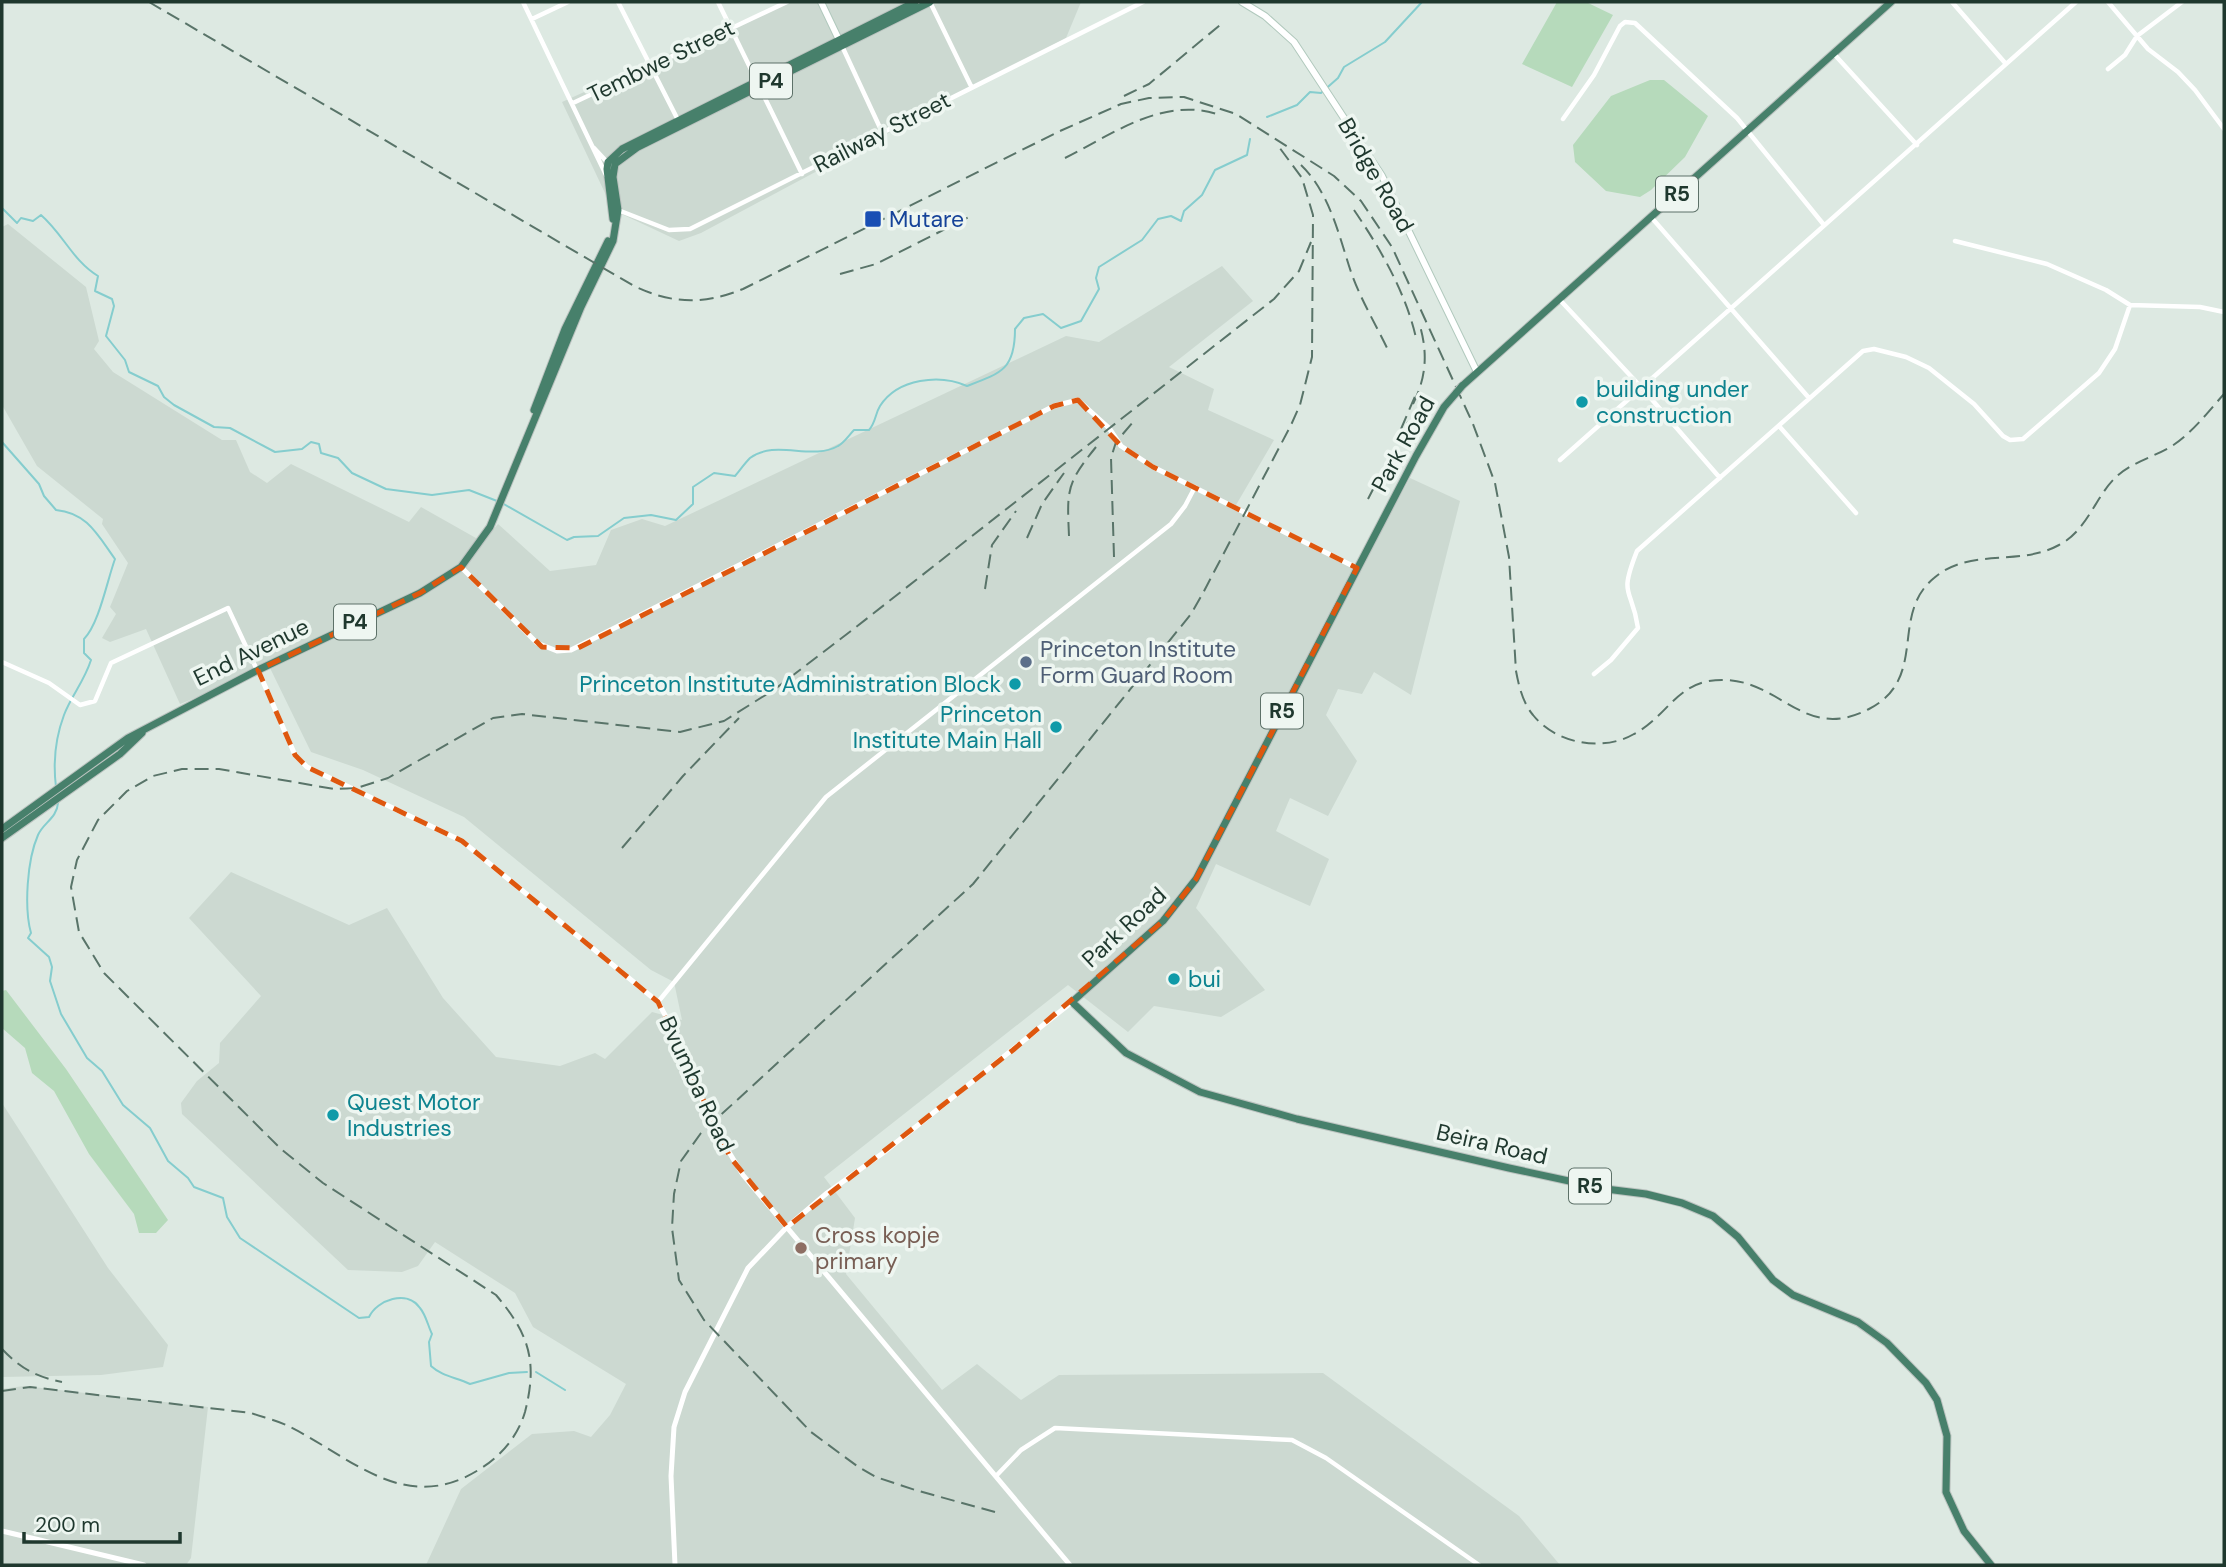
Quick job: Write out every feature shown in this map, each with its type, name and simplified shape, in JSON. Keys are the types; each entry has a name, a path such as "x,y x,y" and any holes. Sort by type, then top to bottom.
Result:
{"highway":[{"name":"P4","path":"840,43 915,2"},
{"name":"P4","path":"611,163 622,149 678,120 930,2"},
{"name":"Park Road","path":"1072,1002 1181,901 1219,835 1433,425 1459,389 1891,2"},
{"name":"P4","path":"611,163 757,83"},
{"name":"End Avenue","path":"511,475 565,329 610,237 614,216 607,177 611,163"},
{"name":"End Avenue","path":"145,730 258,670 421,593 461,567 482,541 585,299 613,241 618,210 611,163"},
{"name":"P4","path":"2,829 108,751 145,730"},
{"name":"P4","path":"2,838 120,754 145,730"},
{"name":"Beira Road","path":"1072,1002 1126,1054 1200,1092 1297,1119 1509,1168 1658,1197 1682,1203 1713,1216 1738,1237 1773,1280 1793,1295 1858,1322 1887,1343 1926,1383 1937,1400 1947,1436 1946,1492 1964,1531 1991,1565"}],"main road":[{"path":"821,2 840,43"},
{"name":"Bridge Road","path":"1242,2 1265,16 1294,42 1382,176 1477,373"}],"street":[{"name":"End Avenue","path":"523,2 607,177"},
{"path":"532,19 568,2"},
{"path":"618,2 678,120"},
{"path":"718,2 802,174"},
{"name":"Tembwe Street","path":"573,103 786,2"},
{"path":"930,2 971,86"},
{"name":"Railway Street","path":"618,210 680,231 802,174 971,86 1143,2"},
{"path":"1952,2 2006,64"},
{"path":"1560,460 2076,2"},
{"path":"2108,2 2148,49 2178,72 2195,90 2224,129"},
{"path":"2108,69 2125,55 2137,36 2182,2"},
{"path":"1563,119 1594,75 1616,31 1622,23 1631,22 1656,41 1737,118 1824,225"},
{"path":"840,43 882,132"},
{"path":"1833,54 1917,145"},
{"name":"End Avenue","path":"591,145 611,163"},
{"path":"1651,217 1809,398"},
{"path":"1955,242 2057,267 2130,305 2200,307 2224,312"},
{"path":"1560,300 1720,478"},
{"path":"1594,674 1639,628 1627,594 1626,580 1637,551 1863,351 1874,349 1929,368 1975,404 2003,436 2010,440 2023,439 2099,373 2115,349 2130,305"},
{"path":"461,567 537,643 556,651 571,650 1072,400 1084,403 1109,428 1121,446 1153,467 1357,568"},
{"path":"1779,426 1856,513"},
{"path":"658,1002 826,797 1171,524 1195,487"},
{"name":"Bvumba Road","path":"2,662 50,683 80,705 95,701 107,670 118,658 228,608 295,755 307,767 462,841 658,1002 671,1026 713,1126 751,1187 997,1475 1070,1565"},
{"path":"675,1565 671,1476 677,1416 713,1333 744,1275 757,1257 787,1227 1072,1002"},
{"path":"997,1475 1040,1436 1066,1427 1163,1436 1292,1440 1326,1458 1479,1565"},
{"path":"2,1531 144,1565"}],"highlighted area":[{"path":"1078,400 1121,446 1153,467 1357,568 1196,879 1163,921 1013,1050 787,1227 730,1157 658,1002 462,841 307,767 295,755 258,670 420,593 461,567 542,647 578,648 1054,406"}],"shaded area":[{"path":"784,2 1081,2 1066,38 701,233 679,241 613,210 562,102"},
{"path":"8,224 86,287 99,341 94,349 113,372 222,440 236,440 250,472 267,483 291,464 409,522 421,507 483,542 498,524 550,571 596,565 611,530 642,519 665,526 1066,336 1099,342 1222,266 1253,301 1169,367 1214,389 1208,410 1274,440 1236,505 1360,568 1410,478 1460,501 1411,695 1374,672 1362,694 1338,689 1326,715 1357,761 1328,816 1290,798 1276,831 1329,859 1310,906 1216,864 1196,908 1265,990 1221,1017 1154,1006 1128,1032 1068,985 824,1177 855,1218 846,1274 942,1390 977,1364 1021,1400 1059,1375 1323,1373 1519,1516 1560,1565 426,1565 461,1489 532,1434 574,1431 591,1437 610,1415 626,1384 533,1327 515,1293 435,1242 418,1266 402,1272 348,1270 182,1114 181,1103 197,1081 219,1063 220,1043 261,996 189,918 231,872 349,925 387,908 443,998 496,1057 560,1066 595,1053 605,1059 652,1012 682,1020 674,982 651,970 464,817 363,770 311,752 270,668 180,704 146,629 110,642 102,638 116,614 110,607 128,563 102,524 103,519 37,466 2,405 2,227"},
{"path":"2,1103 108,1268 168,1345 163,1367 101,1375 2,1377"},
{"path":"24,1386 208,1407 191,1558 186,1565 2,1565 2,1389"}],"green space":[{"path":"1557,2 1586,2 1613,15 1572,87 1522,64"},
{"path":"1650,80 1664,80 1708,116 1685,157 1651,190 1640,197 1606,191 1575,162 1573,145 1611,96"},
{"path":"6,990 66,1069 168,1220 156,1233 139,1233 134,1214 89,1154 54,1091 32,1073 25,1048 2,1028 2,991"}],"waterway":[{"path":"1267,117 1297,105 1310,92 1321,93 1338,78 1344,67 1385,42 1422,2"},
{"path":"502,503 567,540 598,536 624,518 651,515 676,520 693,504 693,487 714,473 735,476 750,458 771,450 817,452 838,446 854,430 869,430 880,406 897,389 908,384 932,380 945,380 967,386 998,373 1009,361 1015,329 1024,318 1043,314 1061,328 1081,321 1099,289 1096,278 1099,267 1142,240 1158,219 1171,216 1181,221 1184,211 1202,195 1215,170 1247,155 1250,139"},
{"path":"2,208 17,223 21,218 33,221 41,215 82,263 98,276 95,291 112,299 114,306 106,336 125,360 129,372 158,386 164,397 174,405 214,427 230,428 275,452 302,449 311,442 319,444 321,453 338,458 352,473 386,489 432,495 469,490 497,501"},
{"path":"2,442 39,484 44,496 56,510 84,520 115,559 98,613 84,639 84,653 91,660 61,724 55,760 56,787"},
{"path":"58,803 55,813 38,835 31,857 27,898 31,933 28,938 49,957 52,967 50,981 61,1014 87,1058 102,1071 123,1105 150,1128 168,1161 188,1178 194,1187 223,1198 227,1217 240,1238 359,1318 369,1317 379,1306 393,1299 408,1299 414,1302 424,1314 432,1334 429,1342 431,1366 440,1372 470,1384 509,1373 527,1372"},
{"path":"536,1372 565,1390"}],"railway":[{"path":"149,2 634,286 675,299 701,300 743,289 1060,131 1121,104 1149,98 1184,97 1236,114 1334,176 1361,201 1392,247 1473,424 1495,483 1509,557 1516,671 1522,694 1533,715 1543,725 1567,739 1580,742 1594,744 1622,740 1646,726 1685,691 1709,681 1746,683 1794,708 1828,719 1847,717 1869,709 1887,696 1898,681 1904,664 1913,610 1921,593 1934,578 1963,563 2028,555 2069,539 2084,523 2116,477 2129,467 2180,441 2224,394"},
{"path":"1124,96 1149,84 1220,25"},
{"path":"1065,158 1120,129 1157,114 1177,110 1217,114"},
{"path":"995,1512 876,1477 811,1432 704,1320 679,1280 672,1228 674,1194 681,1161 701,1133 973,884 1191,614 1291,425 1300,405 1312,357 1313,215 1302,178 1279,147"},
{"path":"1301,165 1311,176 1326,202 1363,302 1388,350"},
{"path":"1354,210 1391,271 1406,304 1416,338"},
{"path":"840,274 876,264 971,216"},
{"path":"2,1391 30,1387 251,1413 286,1425 379,1477 402,1484 427,1487 453,1482 480,1469 495,1458 508,1445 518,1429 529,1394 531,1378 528,1349 516,1323 496,1295 323,1183 281,1149 104,973 79,932 71,887 77,860 98,820 127,791 153,776 182,769 219,769 334,789 357,788 388,778 493,718 522,714 680,732 724,721 775,689 851,631 1274,299 1299,271 1311,242"},
{"path":"1413,404 1421,385 1424,366 1420,326"},
{"path":"1401,429 1416,394"},
{"path":"1114,557 1111,458 1116,442 1133,422"},
{"path":"1368,499 1408,422"},
{"path":"1069,536 1070,488 1096,447"},
{"path":"1027,538 1042,504 1064,473"},
{"path":"985,589 992,545 1016,511"},
{"path":"622,848 683,776 739,718"},
{"path":"2,1349 29,1371 62,1382"}],"place":[{"name":"Mutare","path":"873,219"},
{"name":"building under construction","path":"1582,402"},
{"name":"Princeton Institute Form Guard Room","path":"1026,662"},
{"name":"Princeton Institute Administration Block","path":"1015,684"},
{"name":"Princeton Institute Main Hall","path":"1056,727"},
{"name":"bui","path":"1174,979"},
{"name":"Quest Motor Industries","path":"333,1115"},
{"name":"Cross kopje primary","path":"801,1248"}]}
